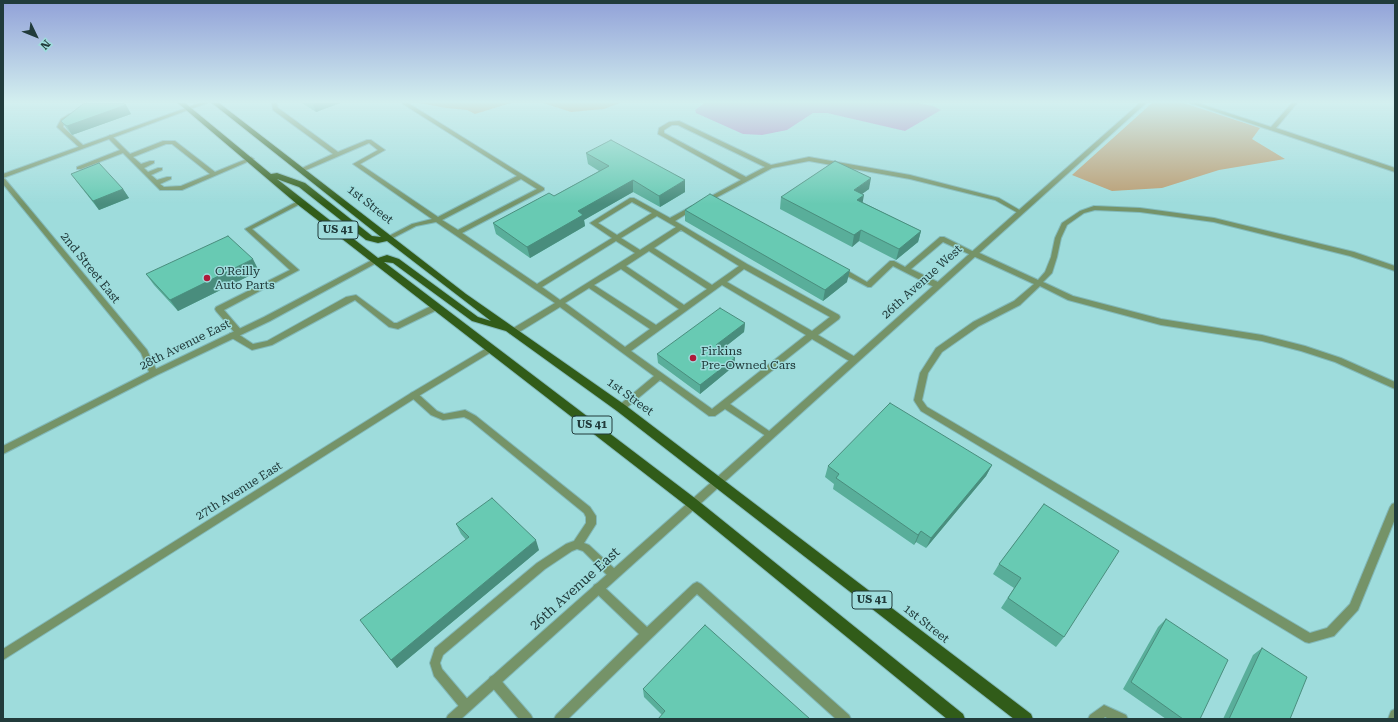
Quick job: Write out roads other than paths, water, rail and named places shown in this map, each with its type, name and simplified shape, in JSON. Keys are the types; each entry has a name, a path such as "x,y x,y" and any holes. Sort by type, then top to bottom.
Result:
{"main road":[{"name":"US 41","path":"224,137 300,202 436,308 692,503 958,719"},
{"name":"1st Street","path":"259,137 513,332 621,408 718,480 1026,719"},
{"path":"268,173 302,185 369,238 375,240 389,238"},
{"path":"376,261 383,258 393,259 475,319 513,332"}],"street":[{"path":"71,137 82,147"},
{"path":"3,176 110,137 162,188 182,188 252,159"},
{"path":"313,137 337,154"},
{"path":"458,233 542,188 460,137"},
{"path":"666,137 745,179"},
{"path":"707,137 770,167"},
{"name":"26th Avenue West","path":"718,480 1104,137"},
{"path":"1295,137 1395,170"},
{"path":"302,170 369,141 382,150 356,164 560,303 712,414 836,317 744,266 632,199 593,222 640,253"},
{"path":"78,168 165,142 173,142 214,174"},
{"path":"177,152 184,150"},
{"path":"184,160 192,156"},
{"path":"670,221 745,179 770,167 809,160 895,174 997,199 1020,212"},
{"path":"140,167 152,162"},
{"path":"194,168 202,164"},
{"path":"148,174 160,170"},
{"path":"389,238 414,224 438,219 522,176"},
{"path":"156,183 169,178"},
{"name":"2nd Street East","path":"3,180 144,352 154,373"},
{"path":"710,198 717,202"},
{"path":"300,202 248,229 296,270 219,309 236,333 252,347 269,343 349,299 356,297 392,325 398,326 436,308"},
{"path":"1395,269 1352,254 1214,220 1140,210 1094,208 1082,212 1064,224 1058,238 1054,257 1048,274 1017,303 976,324 939,350 924,374 918,400 924,409 1309,638 1330,632 1354,607 1395,507"},
{"path":"537,287 657,213"},
{"path":"513,332 681,227"},
{"path":"906,270 942,239 1071,298 1161,322 1262,338 1302,348 1338,360 1395,386"},
{"path":"649,248 712,289"},
{"name":"28th Avenue East","path":"3,450 376,261"},
{"path":"834,266 868,285 892,263 937,285"},
{"path":"620,265 684,309"},
{"path":"625,351 744,266"},
{"path":"722,282 854,360"},
{"path":"589,285 656,329"},
{"name":"27th Avenue East","path":"3,656 414,395 490,349"},
{"path":"621,408 659,376"},
{"path":"414,395 434,413 443,416 465,414 473,418 587,510 591,516 591,524 577,545"},
{"path":"724,404 769,435"},
{"name":"26th Avenue East","path":"452,719 718,480"},
{"path":"466,706 438,672 435,662 439,652 541,566 569,547 577,545 586,548 613,574"},
{"path":"560,719 697,587 845,719"},
{"path":"598,588 647,634"},
{"path":"494,681 527,719"},
{"path":"1094,719 1104,711 1122,719"},
{"path":"1394,719 1395,715"}],"place":[{"name":"O'Reilly Auto Parts","path":"207,278"},
{"name":"Firkins Pre-Owned Cars","path":"693,358"}]}
